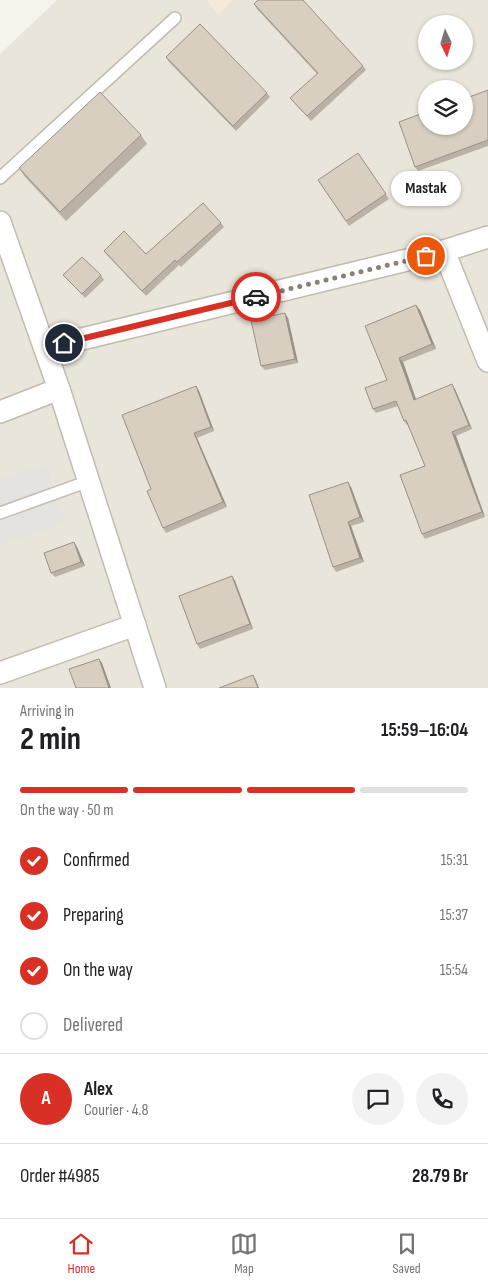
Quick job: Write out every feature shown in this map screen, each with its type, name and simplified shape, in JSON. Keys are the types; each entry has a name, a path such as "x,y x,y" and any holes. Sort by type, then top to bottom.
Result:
{"street":[{"path":"0,222 60,390 155,688"},
{"path":"45,348 444,251 488,237"},
{"path":"444,251 488,361"},
{"path":"0,412 60,390"},
{"path":"0,674 135,625"}],"lane":[{"path":"0,178 175,18"},
{"path":"0,513 89,481"}],"shaded area":[{"path":"57,0 207,0 218,14 232,0 488,0 488,688 0,688 0,54"},
{"path":"207,0 232,0 218,14"},
{"path":"46,464 66,523 0,545 0,479"}],"building":[{"path":"258,0 303,0 363,66 307,116 290,98 318,73 254,4"},
{"path":"200,24 267,93 233,126 166,57"},
{"path":"488,90 488,140 415,167 399,122 418,115 418,135 473,135 473,96"},
{"path":"100,92 141,135 60,212 19,168"},
{"path":"358,153 386,194 346,221 318,180"},
{"path":"203,203 221,223 177,262 175,260 142,291 104,251 124,231 146,254"},
{"path":"82,257 101,275 82,294 63,275"},
{"path":"416,305 432,344 399,358 414,400 452,384 469,425 452,432 482,512 422,534 400,475 425,466 396,401 373,409 365,388 387,380 365,326"},
{"path":"285,313 295,359 261,366 251,320"},
{"path":"196,386 211,427 194,433 223,502 163,528 147,491 151,489 122,415"},
{"path":"348,482 360,517 348,522 360,558 333,567 309,495"},
{"path":"74,542 81,562 51,573 44,553"},
{"path":"232,576 250,624 197,644 179,596"},
{"path":"99,659 109,688 76,688 69,669"},
{"path":"253,675 258,688 219,688"}],"way so far":[{"path":"256,297 426,256"}],"place":[{"name":"Mastak","path":"426,256"}],"route":[{"path":"64,343 256,297"}]}
